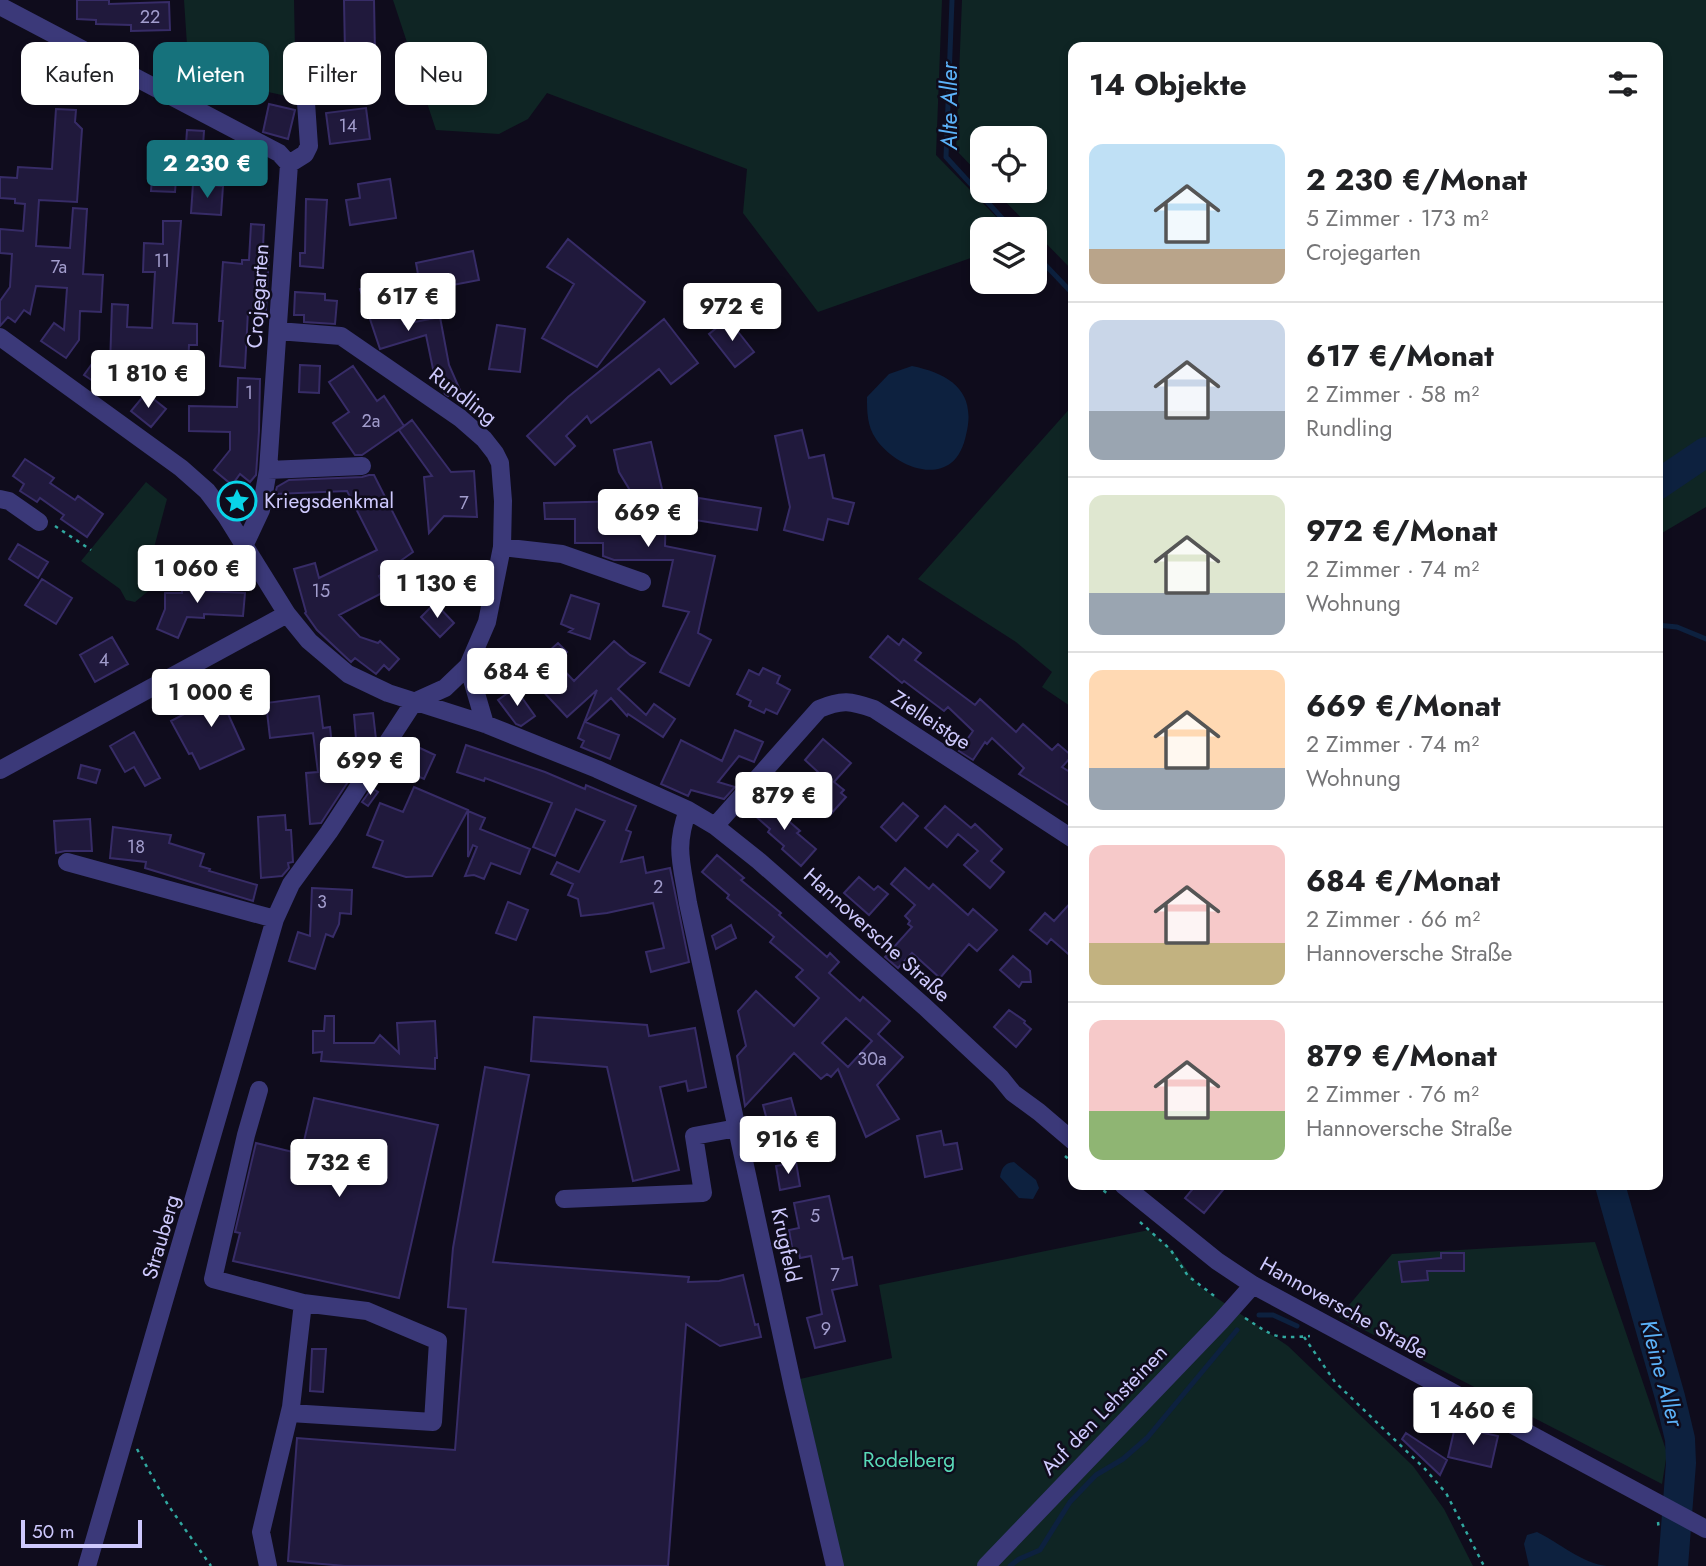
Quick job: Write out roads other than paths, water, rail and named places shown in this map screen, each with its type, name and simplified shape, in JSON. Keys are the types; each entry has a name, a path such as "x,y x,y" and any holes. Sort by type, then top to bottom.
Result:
{"street":[{"path":"0,6 279,153 289,164 305,154 309,146 307,105"},
{"name":"Crojegarten","path":"244,546 261,510 268,470 289,164"},
{"name":"Rundling","path":"278,331 341,336 473,428 495,453 500,463 503,493 502,547 487,622 468,666 444,688 414,702"},
{"name":"Hannoversche Straße","path":"0,337 181,468 206,491 226,516 287,614 309,641 348,674 388,693 485,724 643,788 715,826 759,861 925,1007 1000,1077 1013,1093 1068,1137"},
{"path":"268,470 362,466"},
{"path":"0,499 9,501 39,522"},
{"path":"502,547 562,554 642,582"},
{"path":"0,770 287,614"},
{"path":"468,666 485,724"},
{"name":"Strauberg","path":"87,1566 127,1436 275,919 291,884 329,832 414,702"},
{"name":"Zielleistge","path":"715,826 819,709 837,702 855,702 874,709 1068,836"},
{"name":"Krugfeld","path":"688,810 680,831 678,847 737,1128 835,1566"},
{"path":"67,862 275,919"},
{"path":"259,1090 213,1279 303,1303 367,1311 438,1341 433,1422 290,1413"},
{"path":"564,1199 703,1193 694,1136 737,1128"},
{"name":"Hannoversche Straße","path":"1128,1190 1217,1261 1253,1284 1659,1513 1700,1526"},
{"name":"Auf den Lehsteinen","path":"986,1566 1253,1284"},
{"path":"268,1566 261,1532 290,1413 303,1303"}],"water":[{"path":"912,366 926,369 949,380 958,387 968,407 966,435 959,454 951,463 941,468 920,469 900,461 882,447 869,424 867,397 889,374"},
{"path":"1014,1162 1036,1180 1039,1188 1033,1199 1019,1198 1000,1177 1004,1166"},
{"path":"1537,1532 1579,1557 1607,1566 1529,1566 1524,1544 1527,1535"}],"waterway":[{"name":"Alte Aller","path":"952,0 946,157 1001,217"},
{"name":"Alte Aller","path":"1047,267 1068,289"},
{"name":"Kleine Aller","path":"1663,481 1706,452"},
{"path":"1663,626 1677,627 1706,639"},
{"name":"Kleine Aller","path":"1611,1190 1680,1439 1681,1463 1673,1566"},
{"path":"1259,1315 1273,1315 1297,1326"},
{"path":"1010,1566 1040,1550 1070,1502 1096,1475 1123,1459 1147,1438 1237,1330"}],"place":[{"name":"Kriegsdenkmal","path":"237,501"}],"park label":[{"name":"Rodelberg","path":"909,1460"}]}
